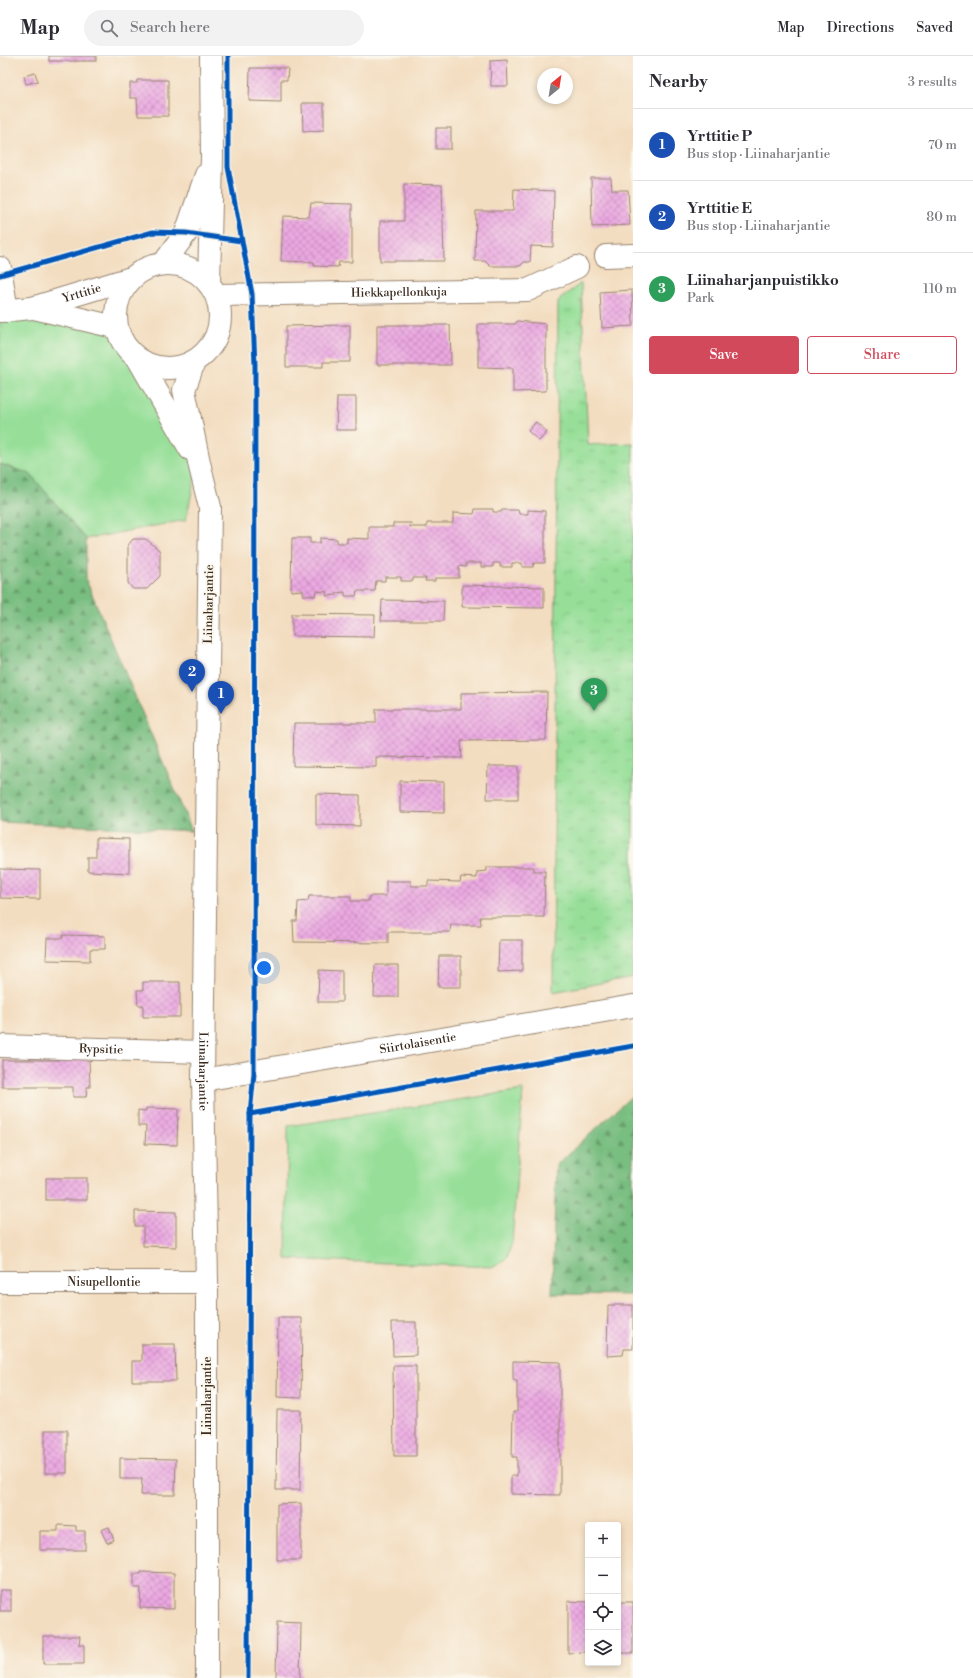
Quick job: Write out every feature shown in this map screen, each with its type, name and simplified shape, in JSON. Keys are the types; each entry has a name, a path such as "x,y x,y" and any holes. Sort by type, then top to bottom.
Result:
{"main road":[{"path":"211,56 213,289 220,308 220,325 211,346 194,362 168,369 157,368 140,362 130,353 119,338 115,327 115,315 118,299 131,278 148,267 163,264 182,266 196,272 213,289"},
{"path":"163,264 186,233 212,157"},
{"path":"606,256 633,255"},
{"name":"Hiekkapellonkuja","path":"213,289 528,290 577,266"},
{"path":"0,268 3,311"},
{"name":"Yrttitie","path":"3,311 32,308 131,278"},
{"name":"Yrttitie","path":"32,308 115,327"},
{"name":"Liinaharjantie","path":"140,362 200,467"},
{"name":"Liinaharjantie","path":"194,362 184,390 210,507 203,1052 207,1282 207,1678"},
{"name":"Siirtolaisentie","path":"203,1080 633,1006"},
{"name":"Rypsitie","path":"0,1046 203,1052"},
{"name":"Nisupellontie","path":"0,1282 207,1282"}],"green space":[{"path":"581,283 588,445 633,443 633,977 553,992 558,301"},
{"path":"0,311 110,332 137,363 197,468 186,520 86,539 30,474 0,464"},
{"path":"0,464 30,474 86,539 86,580 192,831 0,822"},
{"path":"523,1090 512,1242 507,1258 494,1267 286,1259 288,1126"},
{"path":"633,1095 633,1295 552,1294 556,1165"}],"building":[{"path":"49,56 96,56 96,61 49,61"},
{"path":"507,60 508,86 491,86 490,61"},
{"path":"250,68 288,68 287,80 281,80 281,102 249,101"},
{"path":"35,73 38,81 26,84 24,76"},
{"path":"137,80 168,80 168,116 138,116 137,98 130,98 130,83 137,83"},
{"path":"302,103 324,103 324,130 303,131"},
{"path":"436,128 451,128 451,149 436,149"},
{"path":"591,178 611,178 612,190 628,190 630,225 592,227"},
{"path":"404,184 442,185 444,261 380,261 380,221 404,221"},
{"path":"514,189 554,191 553,247 531,246 530,262 524,262 520,266 490,266 485,261 475,261 476,211 513,211"},
{"path":"311,203 352,204 352,262 339,262 338,267 314,266 314,262 281,261 283,216 309,217"},
{"path":"632,290 633,326 602,328 600,292"},
{"path":"517,321 546,324 546,391 513,392 513,368 478,367 478,324 515,324"},
{"path":"350,325 350,362 323,362 323,367 286,367 286,326"},
{"path":"377,325 450,325 451,365 377,365"},
{"path":"337,397 356,397 356,430 336,430"},
{"path":"536,422 547,432 539,441 528,431"},
{"path":"475,509 493,509 493,512 501,512 502,510 518,510 519,514 528,514 528,510 545,511 545,563 534,563 533,567 522,567 522,563 512,563 512,567 500,567 500,563 493,563 493,567 481,567 481,563 466,563 466,567 459,566 459,578 435,578 435,581 425,581 426,578 413,578 413,581 401,581 401,577 385,577 385,581 376,581 375,591 357,591 356,596 345,596 345,592 337,593 337,595 326,596 327,592 316,591 315,596 303,595 303,590 291,591 292,538 310,538 310,543 320,543 320,538 337,539 337,543 347,543 347,538 369,539 369,527 393,527 393,523 411,523 410,527 427,527 427,523 453,523 453,513 474,514"},
{"path":"133,539 146,539 160,551 160,576 147,589 133,589 128,583 128,545"},
{"path":"462,585 544,587 544,608 462,607"},
{"path":"382,600 444,601 443,621 381,621"},
{"path":"292,614 375,615 374,637 292,636"},
{"path":"547,692 546,740 461,741 462,758 376,757 376,767 293,766 294,723 376,723 376,709 461,709 461,693"},
{"path":"488,766 518,766 518,799 487,799"},
{"path":"400,781 444,782 444,813 400,812"},
{"path":"316,794 360,795 360,826 316,825"},
{"path":"96,838 129,839 129,873 88,871 88,857 96,857"},
{"path":"487,867 534,867 534,871 545,871 544,917 480,917 481,925 451,925 450,932 388,932 388,943 294,942 293,921 297,921 298,902 308,901 309,896 351,896 351,901 369,901 369,896 386,896 386,881 411,881 411,886 428,886 428,881 460,882 461,877 477,878 477,872 487,871"},
{"path":"0,869 40,870 40,899 0,898"},
{"path":"63,935 105,936 105,949 90,949 90,961 46,960 47,938 63,938"},
{"path":"499,940 522,940 522,971 498,972"},
{"path":"439,956 461,956 461,987 438,987"},
{"path":"375,965 398,965 398,997 374,997"},
{"path":"319,970 342,971 342,1002 318,1002"},
{"path":"143,982 180,982 180,1017 143,1017 143,1005 138,1005 137,990 143,990"},
{"path":"59,1055 89,1059 90,1087 87,1087 86,1097 73,1097 73,1087 2,1087 2,1060 59,1060"},
{"path":"146,1108 178,1109 177,1145 145,1144 146,1126 138,1126 138,1110 146,1111"},
{"path":"46,1178 87,1178 87,1200 46,1200"},
{"path":"135,1211 176,1212 176,1247 143,1246 143,1226 135,1226"},
{"path":"608,1305 633,1305 633,1349 624,1349 623,1355 607,1356"},
{"path":"278,1318 302,1318 301,1398 277,1397"},
{"path":"392,1322 416,1322 416,1355 393,1356"},
{"path":"142,1344 175,1344 176,1381 132,1381 132,1361 142,1361"},
{"path":"513,1361 560,1362 560,1495 511,1494 511,1476 517,1476 517,1457 512,1457 513,1412 517,1412 517,1381 513,1380"},
{"path":"393,1366 416,1366 416,1456 394,1456"},
{"path":"277,1410 301,1410 300,1490 276,1490"},
{"path":"45,1430 67,1430 67,1473 45,1473"},
{"path":"120,1458 176,1459 175,1495 141,1495 142,1479 120,1479"},
{"path":"301,1503 301,1560 277,1560 277,1504"},
{"path":"58,1525 76,1526 76,1531 85,1531 85,1550 40,1550 40,1531 58,1531"},
{"path":"109,1527 114,1540 107,1543 101,1530"},
{"path":"141,1572 174,1573 174,1609 140,1608 141,1588 134,1588 134,1574 141,1574"},
{"path":"0,1590 11,1590 11,1611 0,1611"},
{"path":"568,1601 585,1602 585,1652 568,1653"},
{"path":"621,1602 633,1602 633,1653 621,1653"},
{"path":"277,1622 301,1623 300,1678 276,1678"},
{"path":"43,1636 80,1636 79,1645 84,1645 84,1664 43,1664"}],"cycle path":[{"path":"228,56 228,167 252,294 255,365 254,1073 250,1114 248,1678"},
{"path":"0,275 153,232 186,233 241,241"},
{"path":"250,1114 633,1046"}],"place":[{"name":"Yrttitie E","path":"192,692"},
{"name":"Liinaharjanpuistikko","path":"594,711"},
{"name":"Yrttitie P","path":"221,714"}]}
